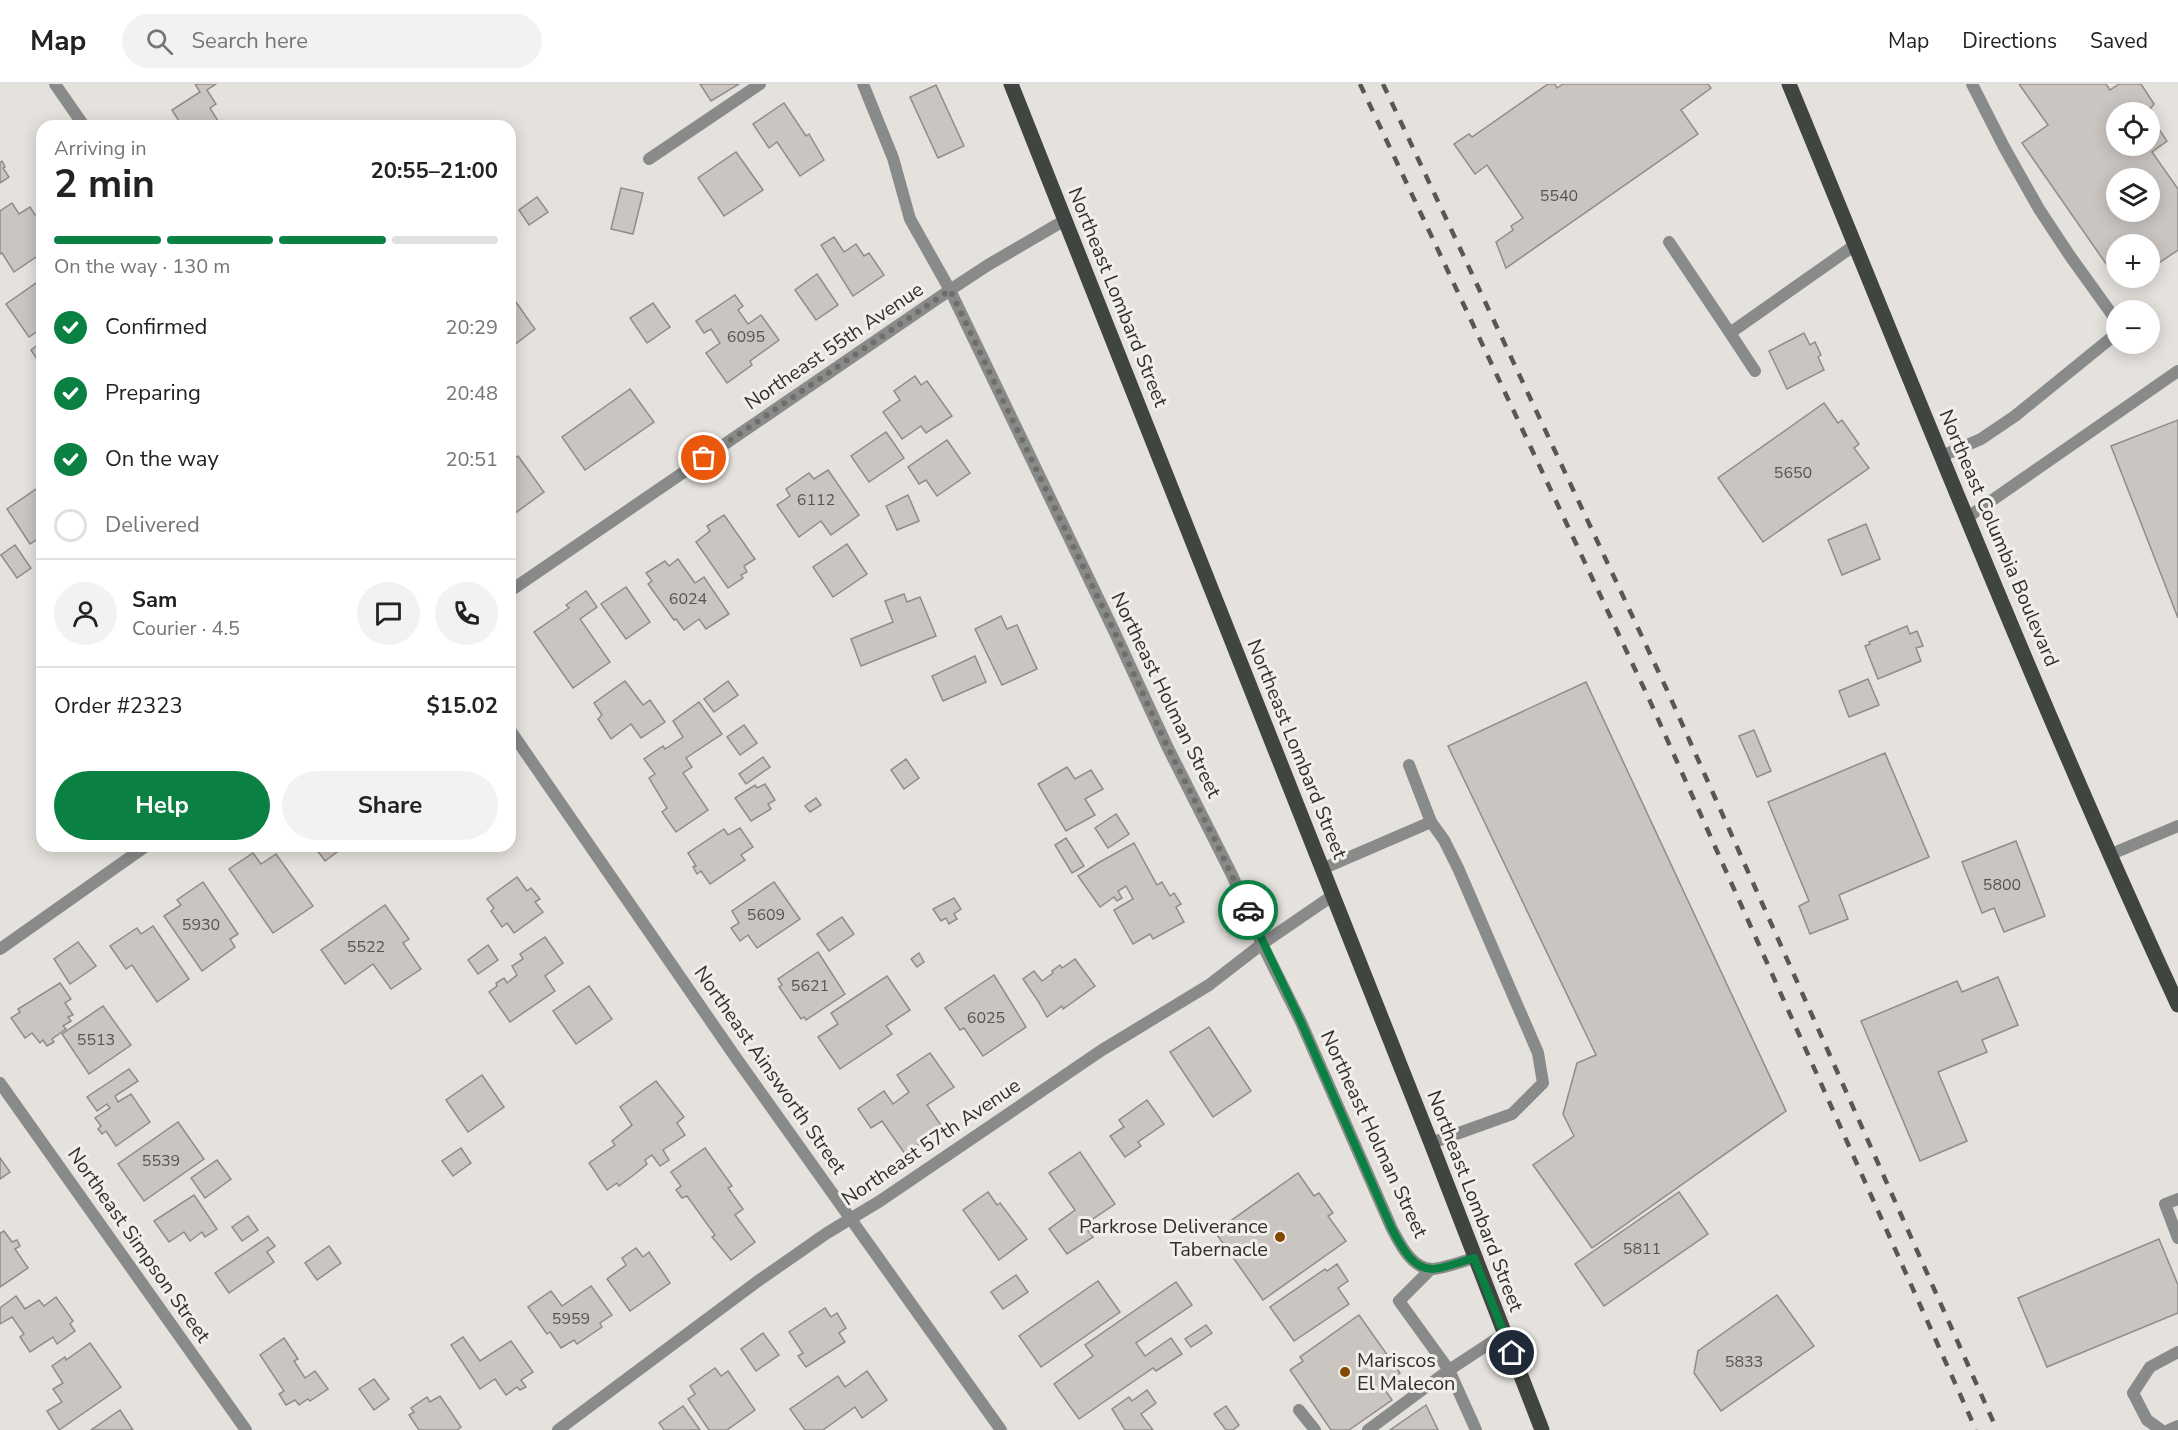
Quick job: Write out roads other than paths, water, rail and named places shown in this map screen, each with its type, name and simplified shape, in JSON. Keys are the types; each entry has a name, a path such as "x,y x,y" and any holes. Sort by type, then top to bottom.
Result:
{"main road":[{"name":"Northeast Lombard Street","path":"1011,84 1431,1143 1542,1430"},
{"name":"Northeast Columbia Boulevard","path":"1793,86 1855,245 2109,855 2178,1005"}],"street":[{"path":"55,84 80,120"},
{"path":"649,159 760,84"},
{"name":"Northeast Holman Street","path":"863,84 892,158 910,219 950,290 1167,746 1221,850 1262,944 1301,1022 1392,1229 1404,1251 1417,1264 1431,1269"},
{"path":"1972,84 2039,209 2106,306"},
{"name":"Northeast 55th Avenue","path":"516,587 950,290 1065,220"},
{"path":"1669,242 1755,372"},
{"path":"1730,333 1855,245"},
{"path":"1942,456 1981,439 2015,416 2106,342"},
{"path":"1968,517 2178,371"},
{"name":"Northeast Ainsworth Street","path":"516,739 734,1055 1001,1430"},
{"path":"1409,765 1431,822 1444,840 1458,867 1538,1053 1543,1083 1512,1114 1431,1143"},
{"path":"1322,869 1431,822"},
{"path":"2109,855 2178,826"},
{"path":"0,949 137,852"},
{"name":"Northeast 57th Avenue","path":"558,1430 758,1281 1102,1050 1209,985 1262,944 1332,896"},
{"name":"Northeast Simpson Street","path":"0,1083 246,1430"},
{"path":"2178,1199 2165,1204 2178,1238"},
{"path":"1474,1258 1431,1269 1399,1301 1449,1370 1476,1430"},
{"path":"1368,1430 1449,1370 1504,1334"},
{"path":"2161,1430 2147,1420 2133,1393 2150,1367 2178,1352"},
{"path":"1299,1410 1315,1430"},
{"path":"2169,1430 2178,1426"}],"railway":[{"path":"1360,84 1649,699 1976,1430"},
{"path":"1383,84 1667,690 1997,1430"}],"place":[{"name":"Parkrose Deliverance Tabernacle","path":"1280,1237"},
{"name":"Mariscos El Malecon","path":"1345,1372"}]}
